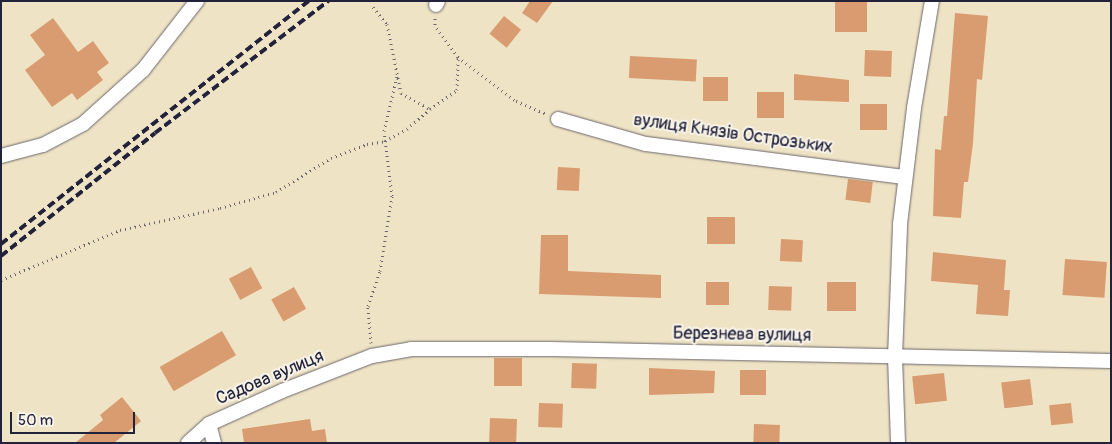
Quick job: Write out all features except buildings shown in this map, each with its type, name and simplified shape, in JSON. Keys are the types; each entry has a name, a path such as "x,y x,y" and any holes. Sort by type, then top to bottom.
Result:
{"street":[{"path":"1,156 43,144 83,124 143,70 197,1"},
{"path":"898,443 895,357 904,177 932,1"},
{"name":"вулиця Князів Острозьких","path":"558,119 646,144 904,177"},
{"name":"Березнева вулиця","path":"372,356 411,350 551,349 1111,361"},
{"name":"Садова вулиця","path":"188,443 209,424 282,391 372,356"},
{"path":"209,424 214,443"}],"path":[{"path":"437,3 435,25 458,57 516,100 558,119"},
{"path":"373,7 387,24 401,93 430,108"},
{"path":"1,280 120,230 220,208 276,192 331,158 366,144 385,142 407,129 430,108 457,90 458,57"},
{"path":"372,356 368,306 380,271 392,196 384,131 397,76"}],"railway":[{"path":"1,244 309,1"},
{"path":"1,256 155,133 328,1"}]}
